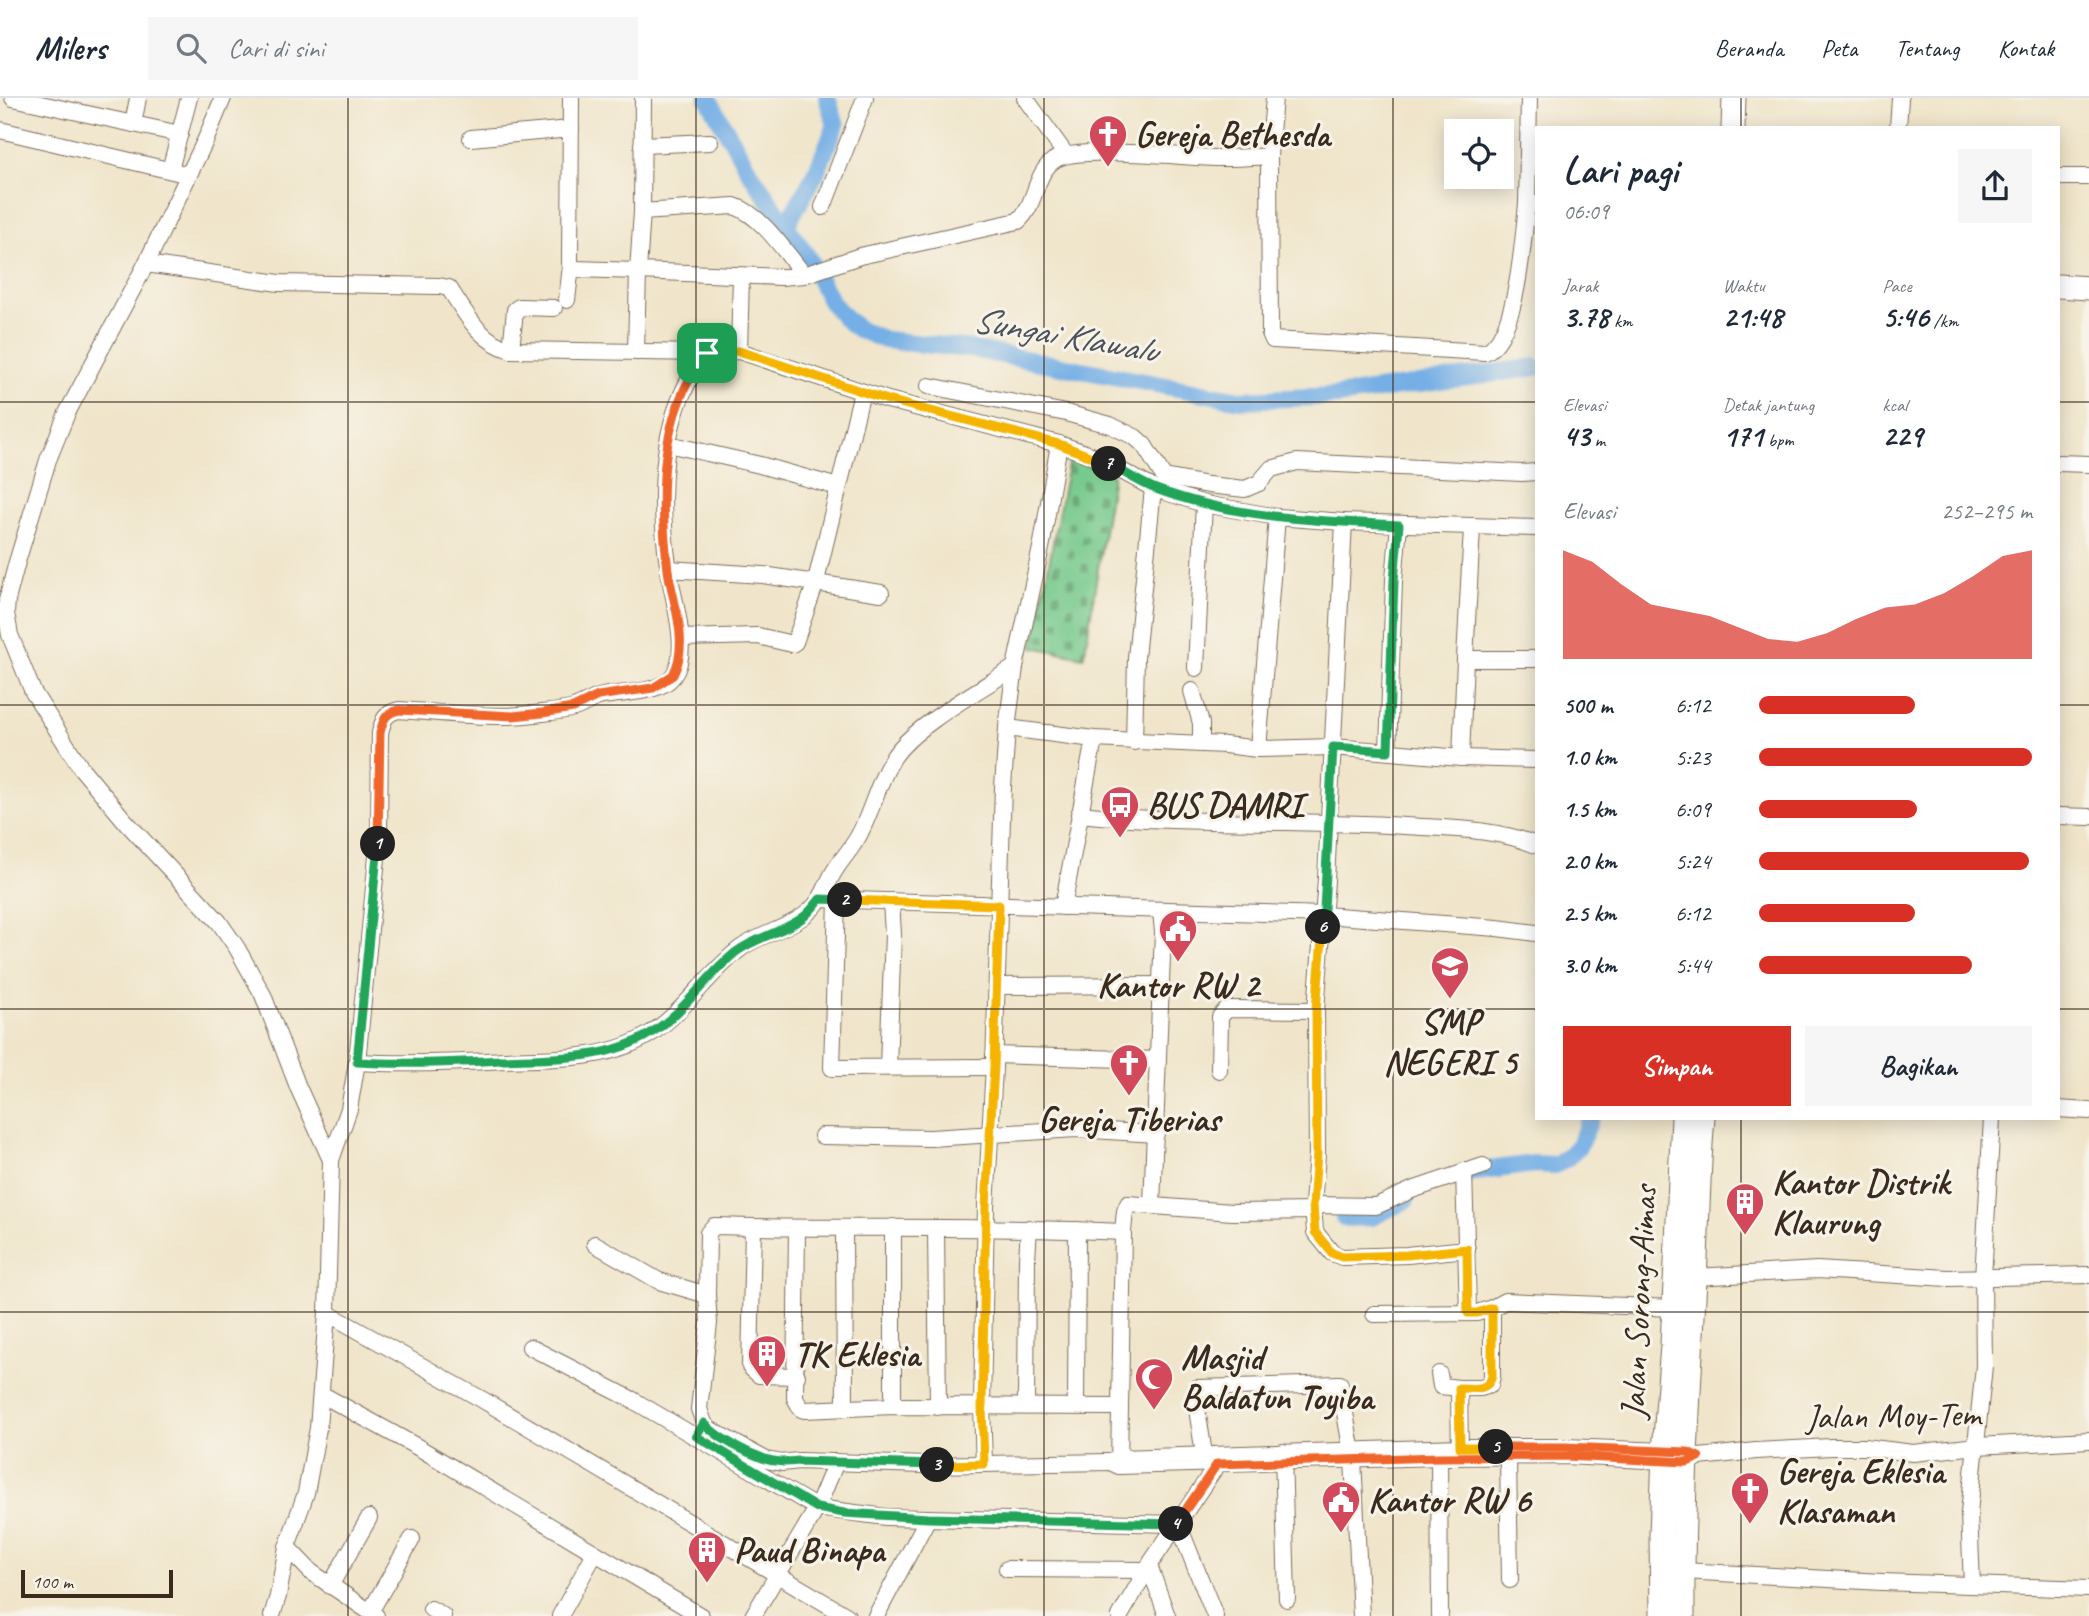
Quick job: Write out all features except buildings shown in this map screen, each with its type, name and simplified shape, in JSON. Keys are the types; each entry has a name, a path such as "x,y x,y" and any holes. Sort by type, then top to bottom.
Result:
{"highway":[{"path":"1719,126 1720,98"},
{"path":"1733,126 1734,98"},
{"path":"2060,286 2089,288"},
{"name":"Jalan Sorong-Aimas","path":"1683,1120 1664,1457 1672,1536 1683,1571 1683,1616"},
{"name":"Jalan Sorong-Aimas","path":"1662,1616 1672,1536 1691,1457 1687,1401 1703,1120"}],"street":[{"path":"17,98 56,103 95,116 180,134"},
{"path":"95,116 98,98"},
{"path":"133,124 138,98"},
{"path":"170,170 189,98"},
{"path":"223,98 146,264 67,413 48,460 9,588 6,613 10,635 33,691 81,768 126,822 211,913 237,948 263,995 298,1087 331,1160"},
{"path":"511,350 515,310 519,307 561,304 571,266 568,255 570,98"},
{"path":"636,352 642,212 643,98"},
{"path":"823,207 865,98"},
{"path":"1025,98 1066,155"},
{"path":"1274,98 1269,156 1271,338 1277,341 1485,352 1493,349 1503,335 1532,204 1529,98"},
{"path":"1898,126 1900,98"},
{"path":"471,138 571,129"},
{"path":"0,130 189,175"},
{"path":"642,145 710,142"},
{"path":"571,266 741,276 781,277 810,273 860,256 1018,222 1028,208 1045,169 1052,161 1066,155 1221,158 1269,156"},
{"path":"2060,177 2089,177"},
{"path":"642,212 734,206 745,209 810,273"},
{"path":"146,264 279,284 449,288 484,337 496,346 511,350 707,353 739,351 862,393 1059,444 1094,456 1153,488 1204,503 1277,517 1399,525 1535,528"},
{"path":"739,351 741,276"},
{"path":"272,1616 287,1547 306,1493 318,1428 327,1313 331,1160 349,1109 357,1062 379,837 380,733 385,716 399,710 513,716 542,713 573,708 598,696 653,688 673,675 681,638 668,569 663,487 668,444 687,384 707,353"},
{"path":"929,386 1066,413 1110,425 1144,444 1164,477 1217,487 1253,487 1271,469 1297,462 1535,472"},
{"path":"681,638 758,636 792,643 799,634 815,585 862,393"},
{"path":"668,444 760,465 838,487"},
{"path":"984,1464 982,1406 986,1227 1007,728 1015,667 1042,543 1059,444"},
{"path":"2060,463 2089,464"},
{"path":"1134,742 1136,658 1153,488"},
{"path":"1196,668 1204,503"},
{"path":"1258,749 1277,517"},
{"path":"1344,522 1324,915 1316,1010 1315,1232 1332,1253 1342,1257 1407,1255 1467,1249"},
{"path":"1388,751 1394,580 1399,525"},
{"path":"1461,758 1472,528"},
{"path":"668,569 763,575 881,593"},
{"path":"1465,659 1535,659"},
{"path":"1015,667 924,727 894,757 861,833 834,872 828,899 832,1068 888,1068 994,1061 1158,1060"},
{"path":"1192,691 1201,723 1201,744"},
{"path":"1007,728 1134,742 1258,749 1333,747 1461,758 1535,761"},
{"path":"1063,907 1094,739"},
{"path":"1079,814 1131,820 1329,822 1488,831 1535,845"},
{"path":"2060,816 2089,817"},
{"path":"357,1062 400,1065 564,1057 607,1052 634,1043 654,1032 687,1004 714,970 744,946 804,916 828,899 1324,915 1535,933"},
{"path":"888,1068 893,934 891,901"},
{"path":"1152,1205 1161,985 1161,910"},
{"path":"998,986 1161,985"},
{"path":"1219,1070 1220,1017 1227,1009 1316,1010"},
{"path":"2060,1109 2089,1111"},
{"path":"1972,1585 1969,1513 1984,1366 1983,1278 1992,1120"},
{"path":"822,1136 931,1138 1076,1129 1156,1135"},
{"path":"1116,1462 1120,1407 1123,1232 1128,1204 1232,1212 1376,1206 1465,1175 1483,1166"},
{"path":"1465,1175 1468,1313"},
{"path":"700,1430 699,1409 709,1323 707,1295 710,1230 715,1226 844,1229 986,1227 1123,1232"},
{"path":"753,1227 750,1367 759,1376 797,1376"},
{"path":"893,1227 893,1406"},
{"path":"797,1228 795,1398 801,1409 893,1406 1120,1407"},
{"path":"936,1228 938,1407"},
{"path":"1026,1406 1029,1228"},
{"path":"844,1229 845,1407"},
{"path":"1076,1406 1077,1230"},
{"path":"595,1244 659,1281 707,1295"},
{"path":"1695,1277 1817,1270 1948,1278 2089,1275"},
{"path":"1374,1314 1477,1313 1506,1301 1674,1308"},
{"path":"1439,1374 1441,1386 1480,1388 1490,1384 1492,1308"},
{"path":"327,1313 506,1413 848,1616"},
{"path":"530,1347 700,1430 817,1508 844,1513 928,1518 1176,1524"},
{"path":"1120,1616 1215,1458 1195,1390 1200,1386 1340,1384 1352,1455 1361,1616"},
{"path":"1459,1388 1460,1452"},
{"path":"321,1394 421,1449 693,1614"},
{"path":"700,1430 709,1429 766,1460 782,1463 925,1465 1116,1462 1565,1447 1664,1457"},
{"name":"Jalan Moy-Tem","path":"1664,1457 1831,1447 1864,1447 1913,1453 1977,1446 2089,1440"},
{"path":"1439,1452 1440,1616"},
{"path":"1460,1452 1508,1456 1664,1457"},
{"path":"1508,1456 1510,1580"},
{"path":"1283,1457 1287,1600"},
{"path":"753,1616 817,1508 836,1462"},
{"path":"330,1586 369,1518"},
{"path":"876,1616 928,1518"},
{"path":"1176,1524 1215,1616"},
{"path":"287,1547 311,1572 373,1614 412,1539"},
{"path":"560,1616 600,1556"},
{"path":"1007,1569 1148,1570 1151,1571 1167,1616"},
{"path":"1683,1571 2089,1589"}],"green space":[{"path":"1069,459 1113,475 1084,657 1033,647"}],"waterway":[{"name":"Sungai Klawalu","path":"708,98 749,171 807,256 831,302 860,330 885,340 971,349 1240,400 1337,396 1535,367"},
{"path":"787,224 815,175 836,125 827,98"},
{"path":"1466,1173 1534,1164 1555,1165 1568,1157 1579,1145 1590,1120"},
{"path":"1344,1218 1372,1217 1406,1200"}],"place":[{"name":"Gereja Bethesda","path":"1108,168"},
{"name":"BUS DAMRI","path":"1120,839"},
{"name":"Kantor RW 2","path":"1178,963"},
{"name":"SMP NEGERI 5","path":"1450,1000"},
{"name":"Gereja Tiberias","path":"1129,1097"},
{"name":"Kantor Distrik Klaurung","path":"1745,1236"},
{"name":"TK Eklesia","path":"767,1388"},
{"name":"Masjid Baldatun Toyiba","path":"1154,1411"},
{"name":"Gereja Eklesia Klasaman","path":"1750,1525"},
{"name":"Kantor RW 6","path":"1341,1534"},
{"name":"Paud Binapa","path":"707,1584"}],"route":[{"path":"739,351 862,393 1059,444 1094,456 1153,488 1204,503 1277,517 1399,525 1394,580 1388,751 1333,747 1316,1010 1317,1154 1313,1205 1315,1232 1332,1253 1342,1257 1407,1255 1467,1249 1468,1313 1492,1308 1492,1376 1490,1384 1485,1388 1459,1388 1460,1447 1565,1447 1688,1452 1699,1457 1687,1462 1565,1456 1217,1464 1176,1524 886,1517 844,1513 817,1508 696,1436 704,1423 709,1429 766,1460 782,1463 984,1464 982,1406 986,1207 998,986 999,905 820,899 804,916 744,946 714,970 687,1004 654,1032 634,1043 607,1052 457,1063 400,1065 357,1062 379,837 380,733 385,716 399,710 513,716 542,713 573,708 598,696 653,688 668,681 677,669 681,638 668,569 663,474 677,411 687,384 707,353 739,351"}]}
